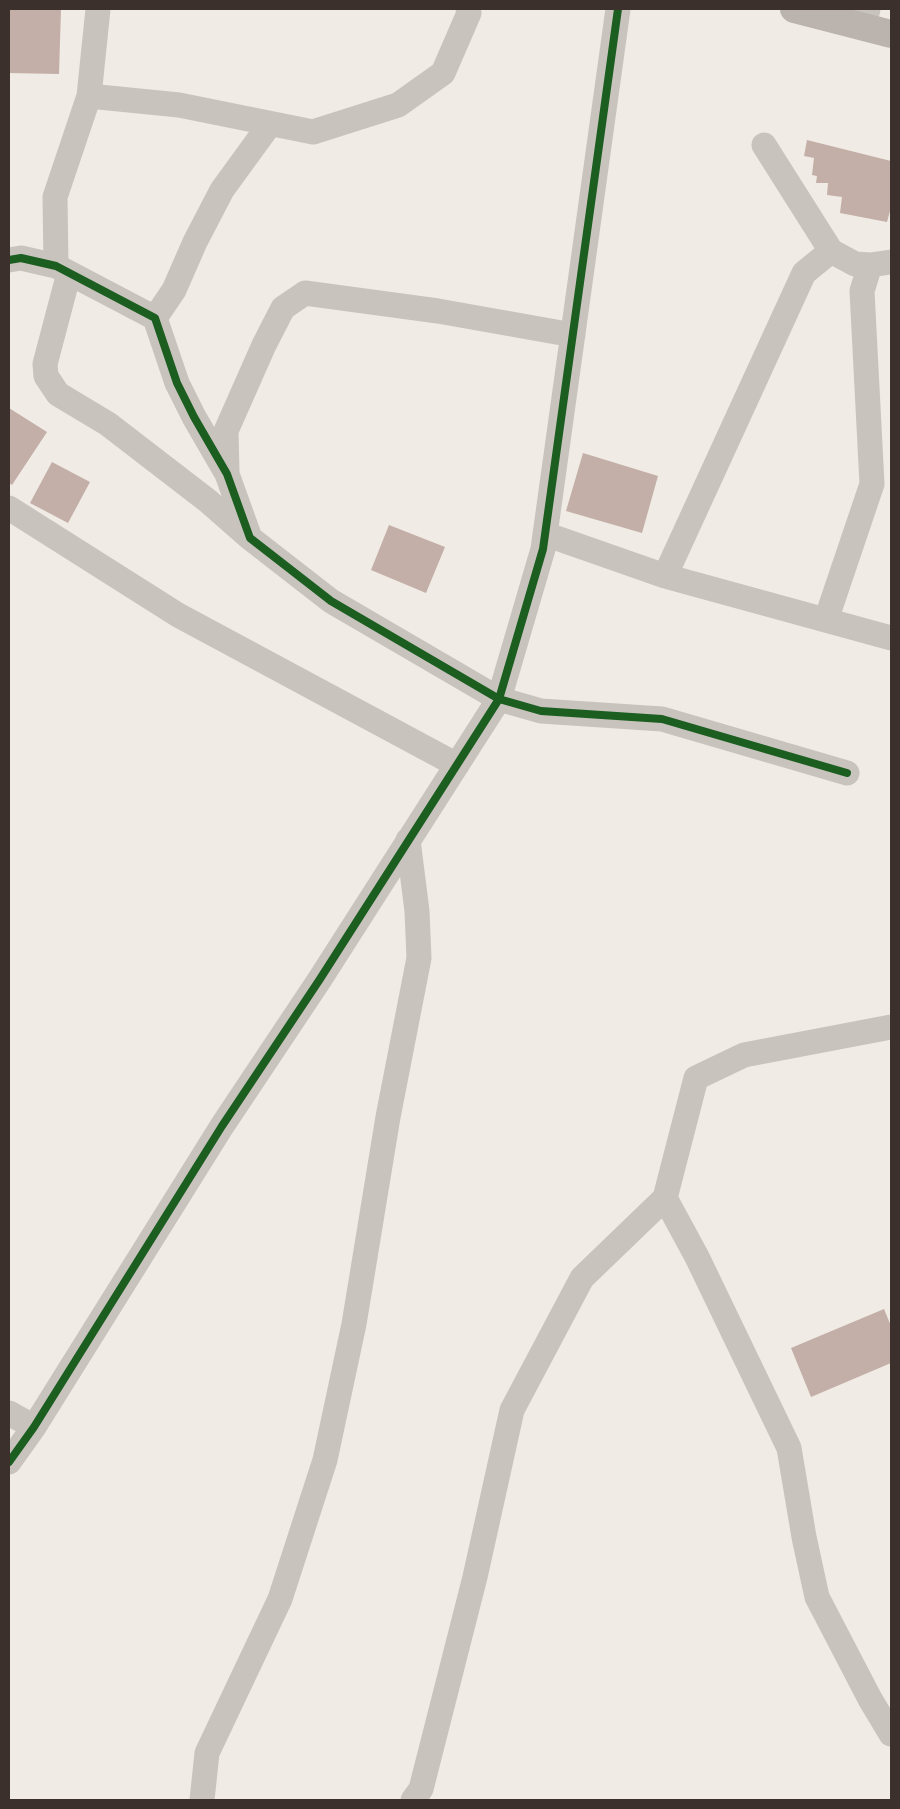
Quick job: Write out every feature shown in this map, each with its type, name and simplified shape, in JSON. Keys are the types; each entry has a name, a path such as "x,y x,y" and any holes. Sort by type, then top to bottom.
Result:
{"main road":[{"path":"794,9 866,18 891,34"}],"street":[{"path":"98,9 89,96 55,197 63,269 45,364 46,376 58,394 108,424 331,601 500,699 541,711 662,719 847,773"},
{"path":"89,96 179,105 313,132 398,105 443,73 469,13 468,9"},
{"path":"9,1462 34,1427 222,1126 320,979 500,699 543,549 618,9"},
{"path":"155,318 174,290 195,242 222,190 270,124"},
{"path":"764,145 831,251 855,264 881,263"},
{"path":"665,576 804,273 831,251"},
{"path":"9,260 21,258 63,269 155,318 177,383 227,474 250,538"},
{"path":"826,620 872,484 862,291 881,263"},
{"path":"227,474 226,431 264,345 283,308 305,293 438,311 572,335"},
{"path":"9,508 178,615 457,765"},
{"path":"545,534 665,576 891,638"},
{"path":"202,1800 207,1753 280,1599 325,1460 354,1324 388,1117 419,958 417,911 408,840"},
{"path":"413,1800 421,1789 475,1577 512,1410 582,1278 665,1198 696,1078 744,1055 891,1027"},
{"path":"665,1198 697,1257 789,1448 804,1537 817,1597 891,1734"},
{"path":"9,1413 34,1427"}],"building":[{"path":"9,9 61,9 59,74 9,73"},
{"path":"807,140 891,161 891,211 887,222 840,213 842,197 827,195 828,183 816,183 817,176 812,175 814,158 804,156"},
{"path":"9,408 47,432 12,485 9,483"},
{"path":"583,453 658,476 642,533 566,511"},
{"path":"52,462 90,482 68,523 30,503"},
{"path":"389,525 445,547 426,593 371,570"},
{"path":"884,1309 891,1326 891,1363 811,1397 791,1348"}],"cycle path":[{"path":"9,1462 34,1427 222,1126 320,979 499,699 543,549 618,9"},
{"path":"9,260 21,258 56,266 155,318 177,383 227,474 250,538 331,601 499,699 541,711 662,719 847,773"}]}
